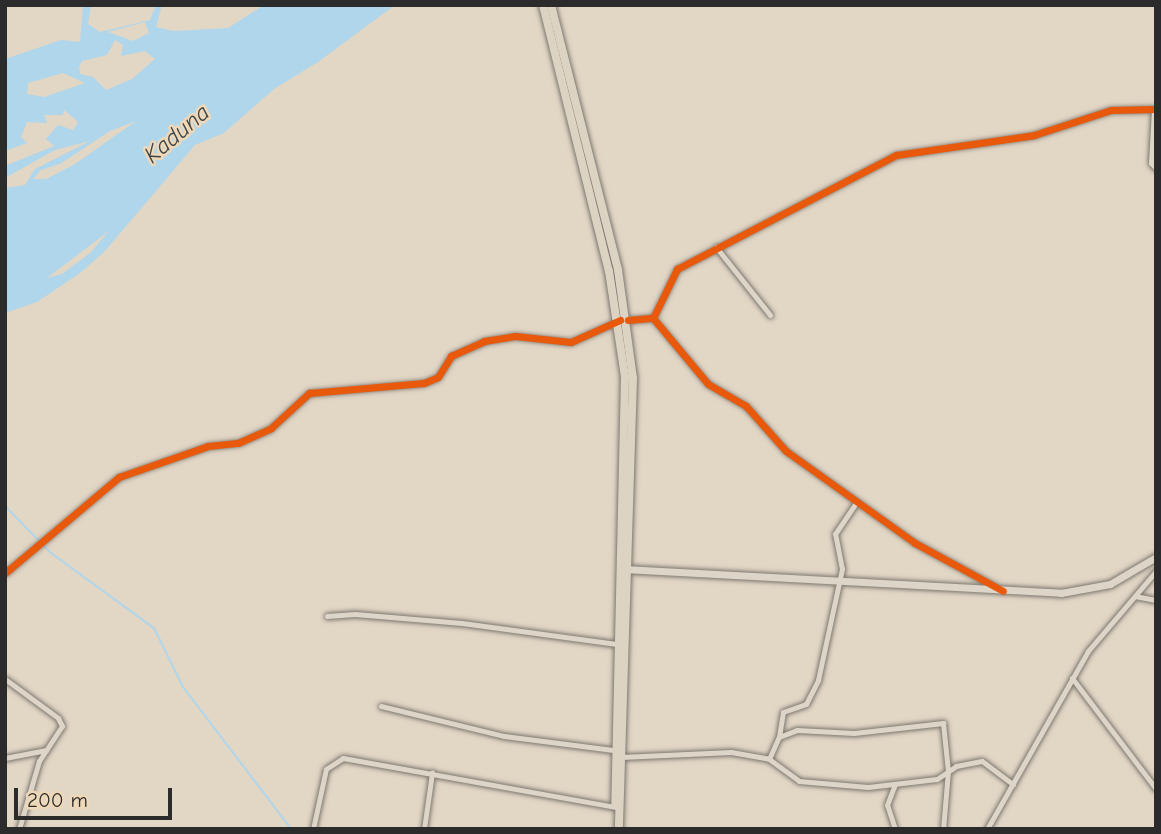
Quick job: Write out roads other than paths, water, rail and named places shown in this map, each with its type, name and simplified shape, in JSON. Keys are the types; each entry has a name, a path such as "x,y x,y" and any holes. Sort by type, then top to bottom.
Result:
{"main road":[{"path":"543,5 624,320"},
{"path":"551,5 624,320 621,757 616,829"},
{"path":"623,569 1003,591 1093,589 1128,576 1156,557"},
{"path":"616,829 613,750 623,569"}],"street":[{"path":"653,318 677,269 896,156 1034,135 1111,110 1155,109 1151,163 1156,167"},
{"path":"716,247 770,315"},
{"path":"5,573 119,477 208,446 238,443 271,428 309,393 424,383 438,377 451,356 484,341 515,336 571,342 624,320 653,318"},
{"path":"653,318 708,384 746,406 786,451 855,503 915,543 1003,591"},
{"path":"769,760 779,737 783,712 807,704 818,681 840,582 835,534 855,503"},
{"path":"987,829 1072,678 1156,571"},
{"path":"1135,596 1156,600"},
{"path":"327,616 449,622 617,645"},
{"path":"1072,678 1156,789"},
{"path":"5,679 58,718 60,734 46,750 19,829"},
{"path":"381,706 504,736 613,750"},
{"path":"779,737 797,730 854,733 941,722 946,725 948,771 943,829"},
{"path":"5,758 46,750"},
{"path":"621,757 697,750 769,760 806,783 895,784 937,779 948,771 982,761 1013,784"},
{"path":"313,829 326,769 335,760 352,758 615,807"},
{"path":"424,829 432,773"},
{"path":"895,784 887,805 895,829"}],"water":[{"name":"Kaduna","path":"83,5 91,5 88,24 100,32 150,20 156,5 162,5 156,27 174,31 228,28 264,5 395,5 318,62 274,89 224,133 195,145 105,251 80,273 37,302 5,313 5,188 25,185 35,169 90,141 55,150 5,178 7,165 54,146 46,139 58,125 73,130 78,122 64,110 63,115 44,115 47,123 27,122 21,137 27,143 5,151 5,59 61,40 80,42","holes":["145,22 149,33 133,41 108,32","115,40 123,45 121,56 145,51 155,59 132,79 106,90 93,77 80,74 79,68 82,61 107,55","63,73 85,83 44,97 27,94 28,83","136,121 75,164 46,179 33,179 41,170 60,164 110,131","109,231 90,253 62,274 47,278"]}],"waterway":[{"path":"5,506 51,553 154,628 183,687 291,829"}]}
